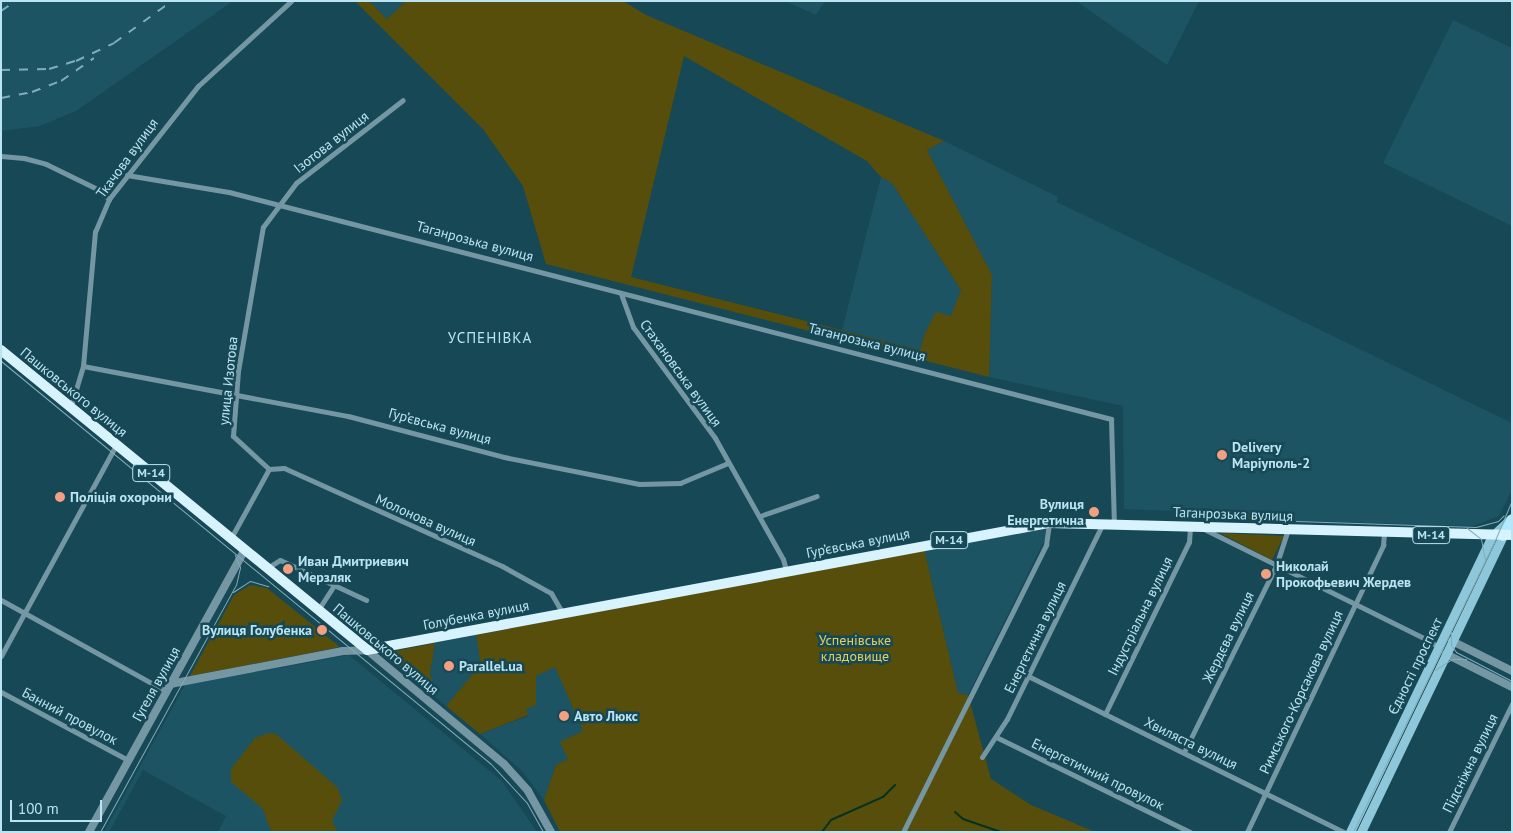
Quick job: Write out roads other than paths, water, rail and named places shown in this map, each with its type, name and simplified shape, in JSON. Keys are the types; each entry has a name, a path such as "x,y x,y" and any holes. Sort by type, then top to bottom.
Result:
{"highway":[{"name":"Пашковського вулиця","path":"1,350 367,650"},
{"name":"Гур’євська вулиця","path":"786,570 1049,523 1108,524"},
{"name":"Таганрозька вулиця","path":"1108,524 1201,527 1217,533 1288,530 1508,536"},
{"name":"Голубенка вулиця","path":"367,650 786,570"}],"main road":[{"name":"Єдності проспект","path":"1350,832 1442,648 1452,641 1508,536 1512,518"},
{"name":"Єдності проспект","path":"1361,832 1492,536 1512,518"},
{"path":"1442,648 1452,641"}],"street":[{"name":"Ткачова вулиця","path":"70,407 83,366 92,248 101,214 109,199 198,86 291,1"},
{"name":"Ізотова вулиця","path":"278,207 296,184 403,100"},
{"path":"1,156 24,158 46,164 97,189 109,199"},
{"name":"Таганрозька вулиця","path":"127,175 178,181 278,207 377,229 621,294 1112,419 1108,524"},
{"name":"улица Изотова","path":"268,469 234,438 236,393 262,233 267,220 278,207"},
{"name":"Стахановська вулиця","path":"621,294 633,327 706,425 728,463"},
{"name":"Гур’євська вулиця","path":"83,366 236,393 348,416 504,457 639,484 680,483 728,463"},
{"path":"1,656 116,444"},
{"path":"728,463 760,516 786,570"},
{"name":"Молонова вулиця","path":"268,469 284,468 502,566 551,593 562,612"},
{"path":"231,538 268,469"},
{"path":"760,516 817,496"},
{"path":"903,832 1046,545 1049,523"},
{"name":"Енергетична вулиця","path":"982,757 996,737 1108,524"},
{"name":"Індустріальна вулиця","path":"1105,714 1189,542 1190,527"},
{"name":"Жердєва вулиця","path":"1184,752 1276,566 1288,530"},
{"path":"1217,533 1276,566 1430,641 1512,687"},
{"name":"Римського-Корсакова вулиця","path":"1247,832 1383,544 1384,534"},
{"name":"Гугеля вулиця","path":"89,832 245,549"},
{"path":"267,568 280,560 366,600"},
{"path":"318,610 334,585"},
{"path":"1,600 166,691"},
{"path":"1452,641 1512,671"},
{"name":"Голубенка вулиця","path":"170,684 344,651 367,650"},
{"name":"Пашковського вулиця","path":"367,650 415,694 504,764 528,791 551,832"},
{"name":"Хвиляста вулиця","path":"1028,676 1344,832"},
{"name":"Банний провулок","path":"1,692 128,760"},
{"name":"Підсніжна вулиця","path":"1449,832 1512,704"},
{"name":"Енергетичний провулок","path":"996,737 1190,832"}],"waterway":[{"path":"822,832 831,820 883,797 895,785"},
{"path":"955,812 963,819 1001,832"}],"tram line":[{"path":"1,361 491,764 527,803 543,832"},
{"path":"1353,832 1493,545 1512,500"},
{"path":"1296,521 1476,527 1498,521 1504,515"},
{"path":"1467,528 1481,539 1485,560"},
{"path":"100,832 236,585 240,567 235,555"},
{"path":"233,592 250,581 268,586"},
{"path":"1451,632 1451,645 1456,652 1512,681"},
{"path":"1435,670 1452,659 1466,659"}],"railway":[{"path":"1,11 16,1"},
{"path":"1,70 49,69 76,61 114,43 172,1"},
{"path":"1,98 32,92 61,81 94,58"}],"place":[{"name":"Delivery Марiуполь-2","path":"1222,455"},
{"name":"Поліція охорони","path":"60,497"},
{"name":"Вулиця Енергетична","path":"1094,512"},
{"name":"Иван Дмитриевич Мерзляк","path":"288,569"},
{"name":"Николай Прокофьевич Жердев","path":"1266,574"},
{"name":"Вулиця Голубенка","path":"322,630"},
{"name":"Parallel.ua","path":"449,666"},
{"name":"Авто Люкс","path":"564,716"}],"district":[{"name":"УСПЕНІВКА","path":"490,338"}],"park label":[{"name":"Успенівське кладовище","path":"855,648"}]}
